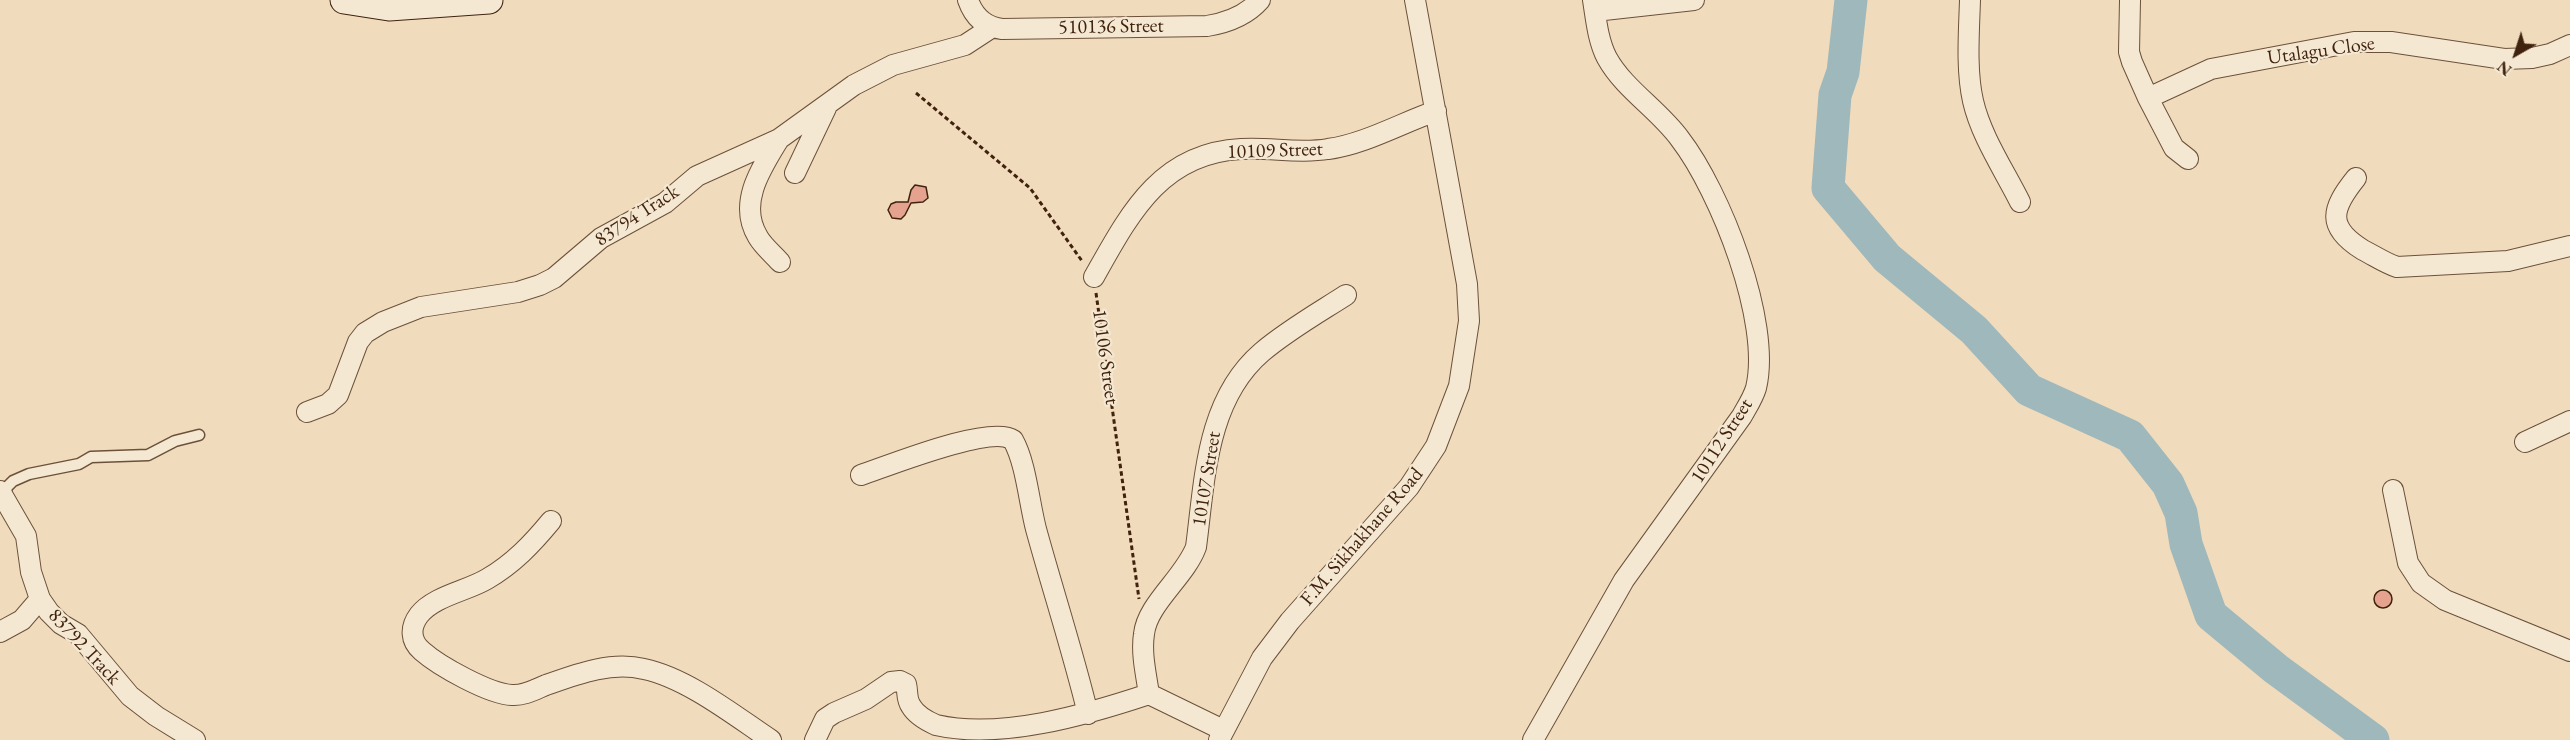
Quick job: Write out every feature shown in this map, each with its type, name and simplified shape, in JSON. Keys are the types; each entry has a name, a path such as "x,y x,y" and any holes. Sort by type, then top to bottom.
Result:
{"street":[{"path":"344,0 389,7 489,0"},
{"path":"968,0 976,16 992,28"},
{"name":"510136 Street","path":"992,28 1207,26 1235,18 1248,11 1260,0"},
{"name":"F.M. Sikhakhane Road","path":"1221,735 1262,658 1290,621 1423,469 1447,423 1459,386 1469,321 1467,284 1415,0"},
{"path":"1594,5 1694,0"},
{"path":"1970,0 1973,101 1979,121 2019,202"},
{"path":"2130,0 2129,52 2148,98 2174,148 2188,159"},
{"name":"10112 Street","path":"1533,740 1624,580 1742,416 1756,387 1758,372 1757,345 1746,283 1713,194 1682,140 1611,64 1601,43 1594,5"},
{"name":"83794 Track","path":"308,412 328,404 338,395 358,342 365,333 383,322 421,307 518,292 540,285 554,278 601,238 665,203 697,176 779,140 854,85 893,65 965,45 992,28"},
{"name":"Utalagu Close","path":"2148,98 2211,69 2354,42 2391,42 2504,59 2532,58 2550,54 2570,45"},
{"path":"795,174 829,103"},
{"name":"10109 Street","path":"1094,277 1136,207 1159,182 1190,163 1210,154 1243,149 1312,152 1330,149 1436,111"},
{"path":"779,140 757,176 751,210 758,237 780,262"},
{"path":"2356,178 2343,195 2337,208 2335,216 2337,225 2348,240 2387,264 2397,267 2508,261 2570,246"},
{"name":"10107 Street","path":"1144,633 1147,621 1194,554 1212,435 1235,382 1276,340 1346,295"},
{"path":"2525,442 2570,421"},
{"path":"861,475 968,440 1002,435 1013,440 1088,714"},
{"path":"2393,490 2408,563 2421,583 2445,600 2570,651"},
{"name":"83792 Track","path":"2,495 26,536 31,572 40,599 54,619 78,634 130,696 156,716 195,740"},
{"path":"551,521 514,560 487,579 424,610 414,624 412,632 418,648 431,659 459,675 512,696 525,694 593,670 628,666 645,669 690,688 771,740"},
{"path":"0,632 22,620 40,599"},
{"path":"1144,633 1149,694"},
{"path":"815,740 825,719 867,699 891,682 900,681 906,684 908,699 914,711 929,722 960,734 980,736 1034,730 1149,694 1221,735"}],"lane":[{"path":"2,495 14,481 28,474 79,464 92,457 148,455 175,441 199,435"}],"path":[{"name":"10106 Street","path":"916,93 1030,188 1094,277 1144,633"}],"building":[{"path":"915,185 926,187 928,198 923,202 911,203 901,219 892,218 888,210 891,204 908,202"},
{"path":"2383,590 2389,593 2392,599 2389,605 2383,608 2377,605 2374,599 2377,593"}],"waterway":[{"path":"1851,0 1843,72 1835,95 1828,188 1887,258 1974,330 2029,390 2130,436 2168,484 2181,513 2186,544 2211,615 2276,669 2373,740"}]}
